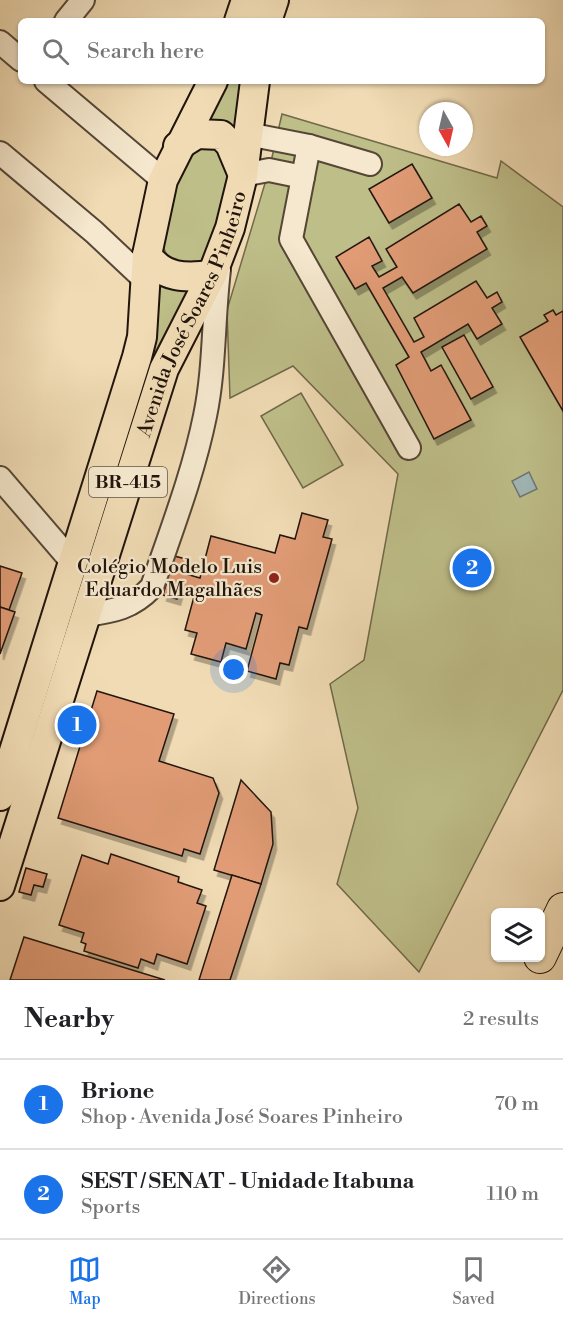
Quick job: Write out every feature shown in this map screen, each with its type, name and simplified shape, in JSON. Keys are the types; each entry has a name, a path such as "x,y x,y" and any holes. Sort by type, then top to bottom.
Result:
{"highway":[{"path":"545,947 563,909"},
{"path":"529,980 538,962"}],"main road":[{"path":"240,18 246,0"},
{"path":"268,18 274,0"},
{"name":"Avenida José Soares Pinheiro","path":"0,796 137,357 142,328 145,267 163,180 178,146 211,84"},
{"name":"Avenida José Soares Pinheiro","path":"0,886 164,369 216,264 230,228 243,175 255,84"},
{"path":"178,146 197,134 221,135 230,144 243,175"},
{"path":"145,267 154,265 169,274 189,277 216,264"}],"street":[{"path":"68,18 83,0"},
{"path":"0,42 18,57"},
{"path":"50,84 163,180"},
{"path":"248,134 309,146 370,164"},
{"path":"309,146 291,239 409,448"},
{"path":"0,153 94,232 145,267"},
{"path":"243,175 269,170 303,177"},
{"path":"86,615 111,611 138,602 152,587 194,464 206,415 212,376 216,264"},
{"path":"0,478 73,563"}],"green space":[{"path":"220,84 240,84 239,134 200,123"},
{"path":"282,114 497,178 501,161 563,207 563,690 419,972 337,884 358,808 330,684 364,660 398,474 293,366 230,398 227,310 269,170"},
{"path":"210,144 227,156 231,163 233,178 227,204 202,266 171,264 160,240 180,163 188,149"},
{"path":"152,274 195,286 155,358"},
{"path":"301,393 343,465 303,488 261,416"}],"water":[{"path":"529,472 537,489 520,497 512,481"}],"building":[{"path":"412,164 432,198 389,223 369,189"},
{"path":"459,204 471,222 481,216 487,226 477,232 487,249 413,293 402,277 383,288 414,342 424,337 414,318 476,281 487,298 497,292 502,302 492,308 502,324 477,339 468,324 421,352 431,371 441,365 471,420 434,439 396,365 409,357 366,283 355,289 336,257 369,237 382,261 372,266 379,277 397,267 386,249"},
{"path":"553,310 556,315 563,311 563,411 520,337 548,321 544,315"},
{"path":"464,335 493,387 471,399 442,347"},
{"path":"302,513 328,520 323,537 332,539 307,629 299,627 289,665 280,663 276,679 247,671 262,615 256,613 246,649 226,643 221,662 191,654 197,633 185,630 195,593 180,589 177,599 163,595 174,556 190,560 186,574 200,578 211,536 275,553 280,535 295,539"},
{"path":"0,566 22,573 9,610 0,607"},
{"path":"0,607 15,612 0,654"},
{"path":"97,691 174,714 159,761 213,778 219,793 200,854 184,849 182,856 58,818"},
{"path":"241,780 271,812 273,844 261,884 214,870"},
{"path":"111,854 179,877 178,882 202,890 197,903 206,906 187,964 157,954 154,964 141,959 138,968 84,951 86,944 81,942 84,933 59,925 82,855 108,864"},
{"path":"26,868 47,874 43,887 34,885 31,895 19,892"},
{"path":"232,875 261,884 230,980 199,980"},
{"path":"24,937 165,980 10,980"}],"place":[{"name":"SEST / SENAT - Unidade Itabuna","path":"472,568"},
{"name":"Colégio Modelo Luis Eduardo Magalhães","path":"274,578"},
{"name":"Brione","path":"77,725"}]}
